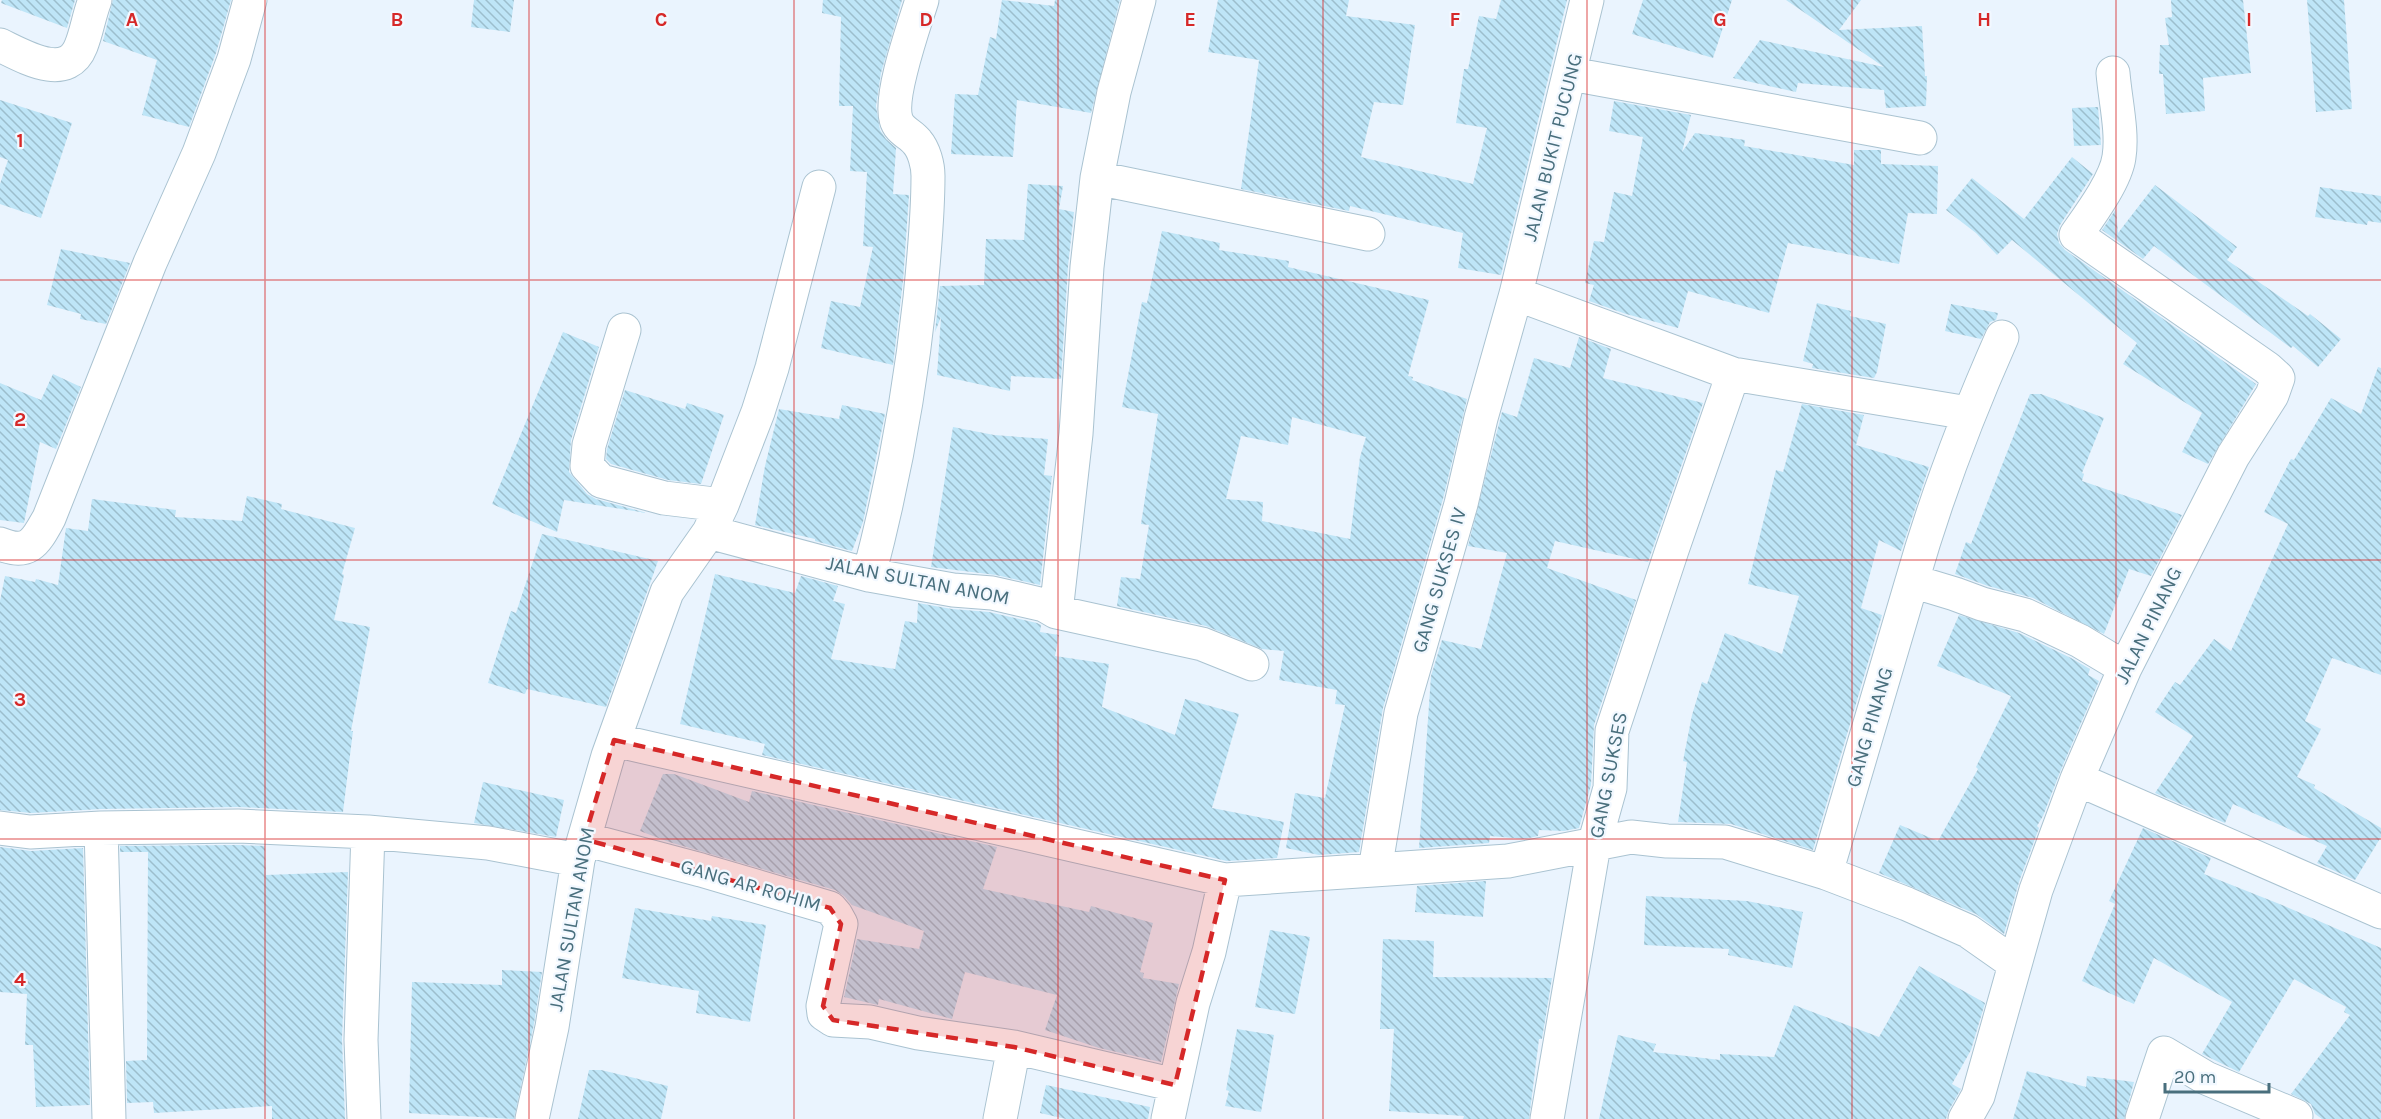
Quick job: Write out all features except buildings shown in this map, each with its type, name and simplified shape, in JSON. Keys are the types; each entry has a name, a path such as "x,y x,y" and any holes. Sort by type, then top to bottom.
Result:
{"street":[{"path":"0,45 51,66 65,64 75,58 95,0"},
{"path":"0,544 11,548 29,546 37,540 49,518 150,263 199,153 234,59 250,0"},
{"path":"869,575 902,437 926,241 928,173 924,155 916,141 901,129 895,117 898,79 922,0"},
{"path":"1056,612 1076,434 1086,267 1097,178 1114,92 1139,0"},
{"name":"JALAN BUKIT PUCUNG","path":"1516,294 1571,74 1587,0"},
{"name":"JALAN PINANG","path":"1965,1119 1978,1096 2036,890 2077,779 2125,668 2233,456 2272,395 2278,378 2267,368 2076,235 2102,196 2119,159 2120,139 2114,73"},
{"path":"1571,74 1920,138"},
{"path":"1097,178 1368,234"},
{"path":"624,330 589,445 587,466 601,481 664,498 715,519 758,412 772,368 819,187"},
{"path":"1516,294 1733,374 1968,413"},
{"name":"GANG SUKSES IV","path":"1375,870 1401,713 1461,504 1481,418 1516,294"},
{"name":"GANG PINANG","path":"1826,873 1925,535 1968,413 2002,337"},
{"name":"GANG SUKSES","path":"1547,1119 1594,845 1610,788 1612,731 1669,556 1733,374"},
{"name":"JALAN SULTAN ANOM","path":"532,1119 552,1027 581,849 614,740 667,592 715,519 869,575 942,588 992,593 1044,605 1056,612 1202,644 1252,664"},
{"path":"1912,581 1982,604 2025,615 2080,641 2125,668"},
{"path":"614,740 1225,880 1508,861 1631,837 1667,841 1725,842 1826,873 1907,904 1968,931 2015,964"},
{"path":"2077,779 2381,912"},
{"path":"0,828 30,832 101,828 238,826 368,832 581,849"},
{"path":"101,828 109,1119"},
{"path":"364,1119 360,1040 368,832"},
{"name":"GANG AR ROHIM","path":"581,849 701,870 830,908 837,915 841,924 822,1006 824,1014 833,1020 870,1022 918,1033 1014,1047 1175,1085"},
{"path":"1167,1119 1193,1003 1209,952 1225,880"},
{"path":"1000,1119 1014,1047"},
{"path":"2142,1119 2164,1053 2206,1078 2296,1116"}],"highlighted area":[{"path":"614,740 1225,880 1175,1085 1014,1047 833,1020 823,1006 841,924 830,908 584,839"}]}
